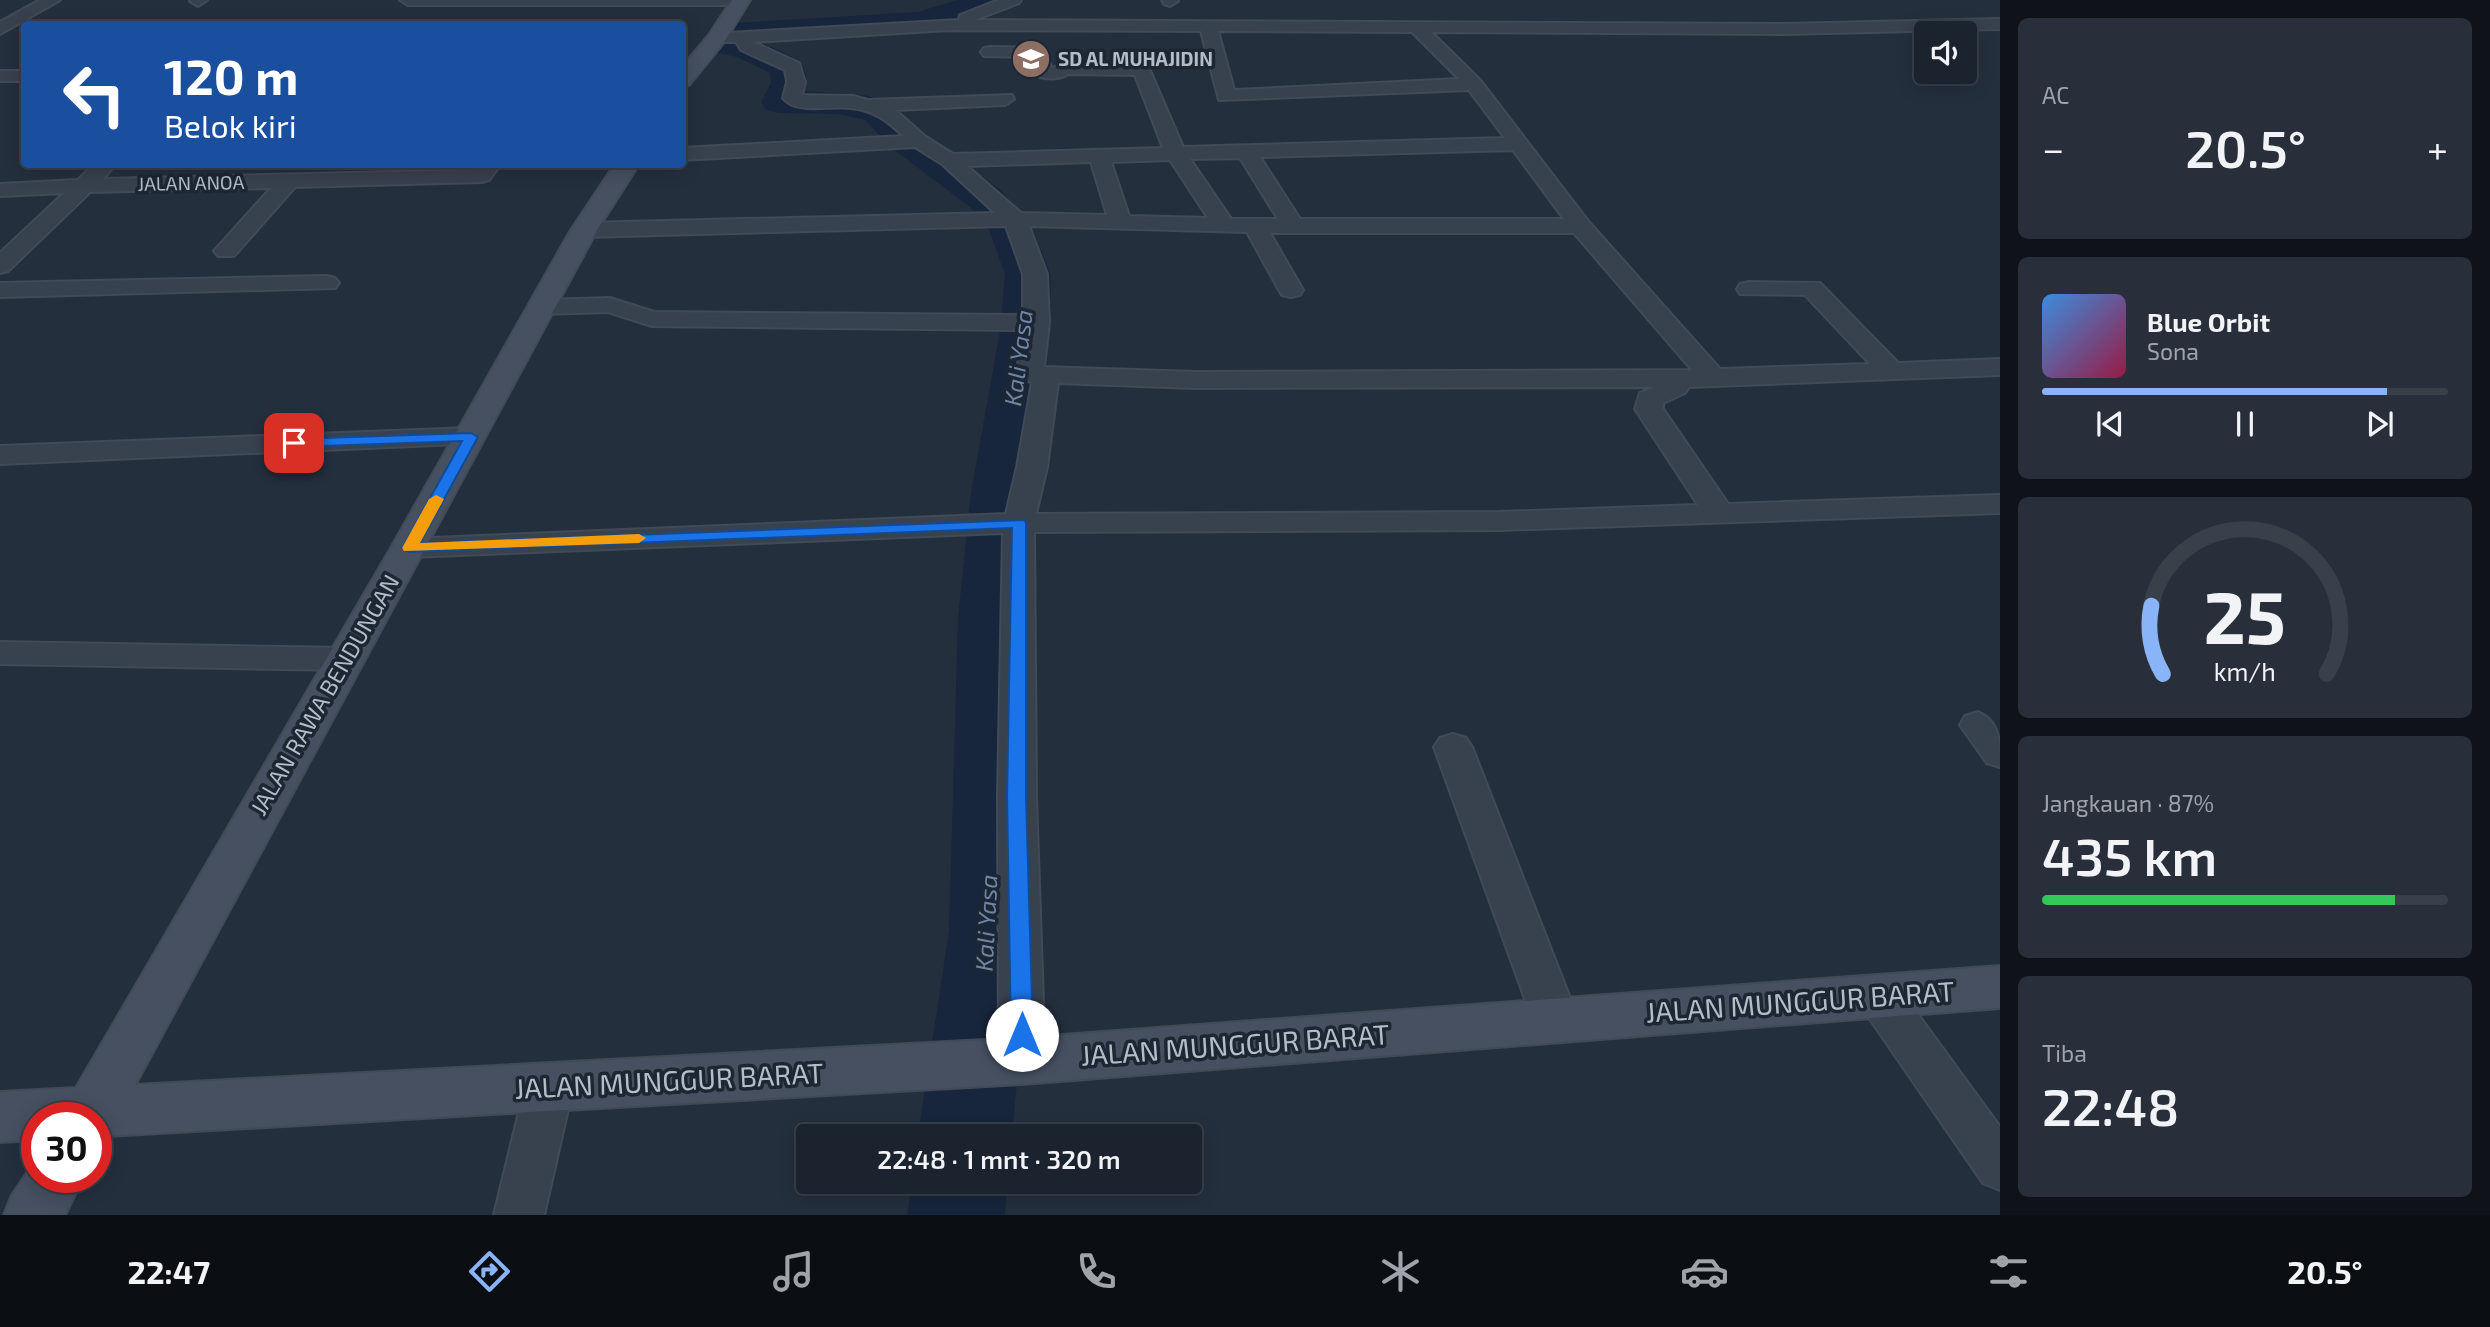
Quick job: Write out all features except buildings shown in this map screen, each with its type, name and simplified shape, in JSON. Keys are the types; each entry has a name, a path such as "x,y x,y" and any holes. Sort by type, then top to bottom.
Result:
{"street":[{"path":"0,29 52,0"},
{"path":"408,0 492,1 532,6 563,0 741,0 735,37"},
{"path":"948,26 1013,0"},
{"path":"1438,11 1452,28"},
{"path":"686,77 735,37 948,26 1785,29 2000,24"},
{"path":"982,25 1011,120"},
{"path":"1208,26 1226,96 1474,84"},
{"path":"1417,29 1474,84 1580,226 1714,379"},
{"path":"735,37 747,46 793,67 796,82 792,98 795,100 871,105 1005,99"},
{"path":"990,52 1035,52 1046,74 1059,73 1063,69 1142,70 1175,152 1224,225"},
{"path":"0,76 21,76"},
{"path":"871,105 895,117 909,141"},
{"path":"686,154 909,141 949,160 1004,220 1035,274 1026,323 1029,373 1195,380 1445,377 1714,379 2000,367"},
{"path":"949,160 1520,144"},
{"path":"1245,150 1293,226"},
{"path":"1099,155 1119,223"},
{"name":"JALAN ANOA","path":"84,186 102,168"},
{"name":"JALAN ANOA","path":"84,186 483,176 488,168"},
{"name":"JALAN RAWA BENDUNGAN","path":"97,1102 471,437 584,230 624,168"},
{"path":"226,251 289,181"},
{"path":"0,190 84,186"},
{"path":"0,266 84,186"},
{"path":"584,230 1004,220 1255,226 1580,226"},
{"path":"1255,226 1291,290"},
{"path":"0,290 327,283"},
{"path":"1749,289 1811,288 1891,371"},
{"path":"542,307 610,305 652,319 1026,323"},
{"path":"1012,1062 1017,796 1006,523 1032,467 1046,375"},
{"path":"1676,379 1675,387 1650,399 1649,409 1720,514"},
{"path":"0,455 471,437"},
{"path":"409,548 1006,523 1500,521 2000,504"},
{"path":"0,653 344,659"},
{"path":"1453,747 1556,1021"},
{"name":"JALAN MUNGGUR BARAT","path":"112,1114 1012,1062 2000,987"},
{"path":"1879,996 2000,1167"},
{"path":"519,1215 549,1087"},
{"name":"JALAN MUNGGUR BARAT","path":"0,1116 21,1116"},
{"path":"33,1215 45,1193"}],"waterway":[{"name":"Kali Yasa","path":"966,1124 990,931 991,618 1000,493 1025,331 1028,275 1011,230 985,198 907,141 878,112 865,106 838,103 779,102 789,83 787,68 745,48 730,46 733,33 921,21 989,0"},
{"name":"Kali Yasa","path":"956,1215 958,1194"}],"slow traffic":[{"path":"436,499 409,548 639,538"}],"place":[{"name":"SD AL MUHAJIDIN","path":"1031,59"}],"route":[{"path":"294,443 471,437 409,548 1019,523 1017,796 1022,1035"}]}
